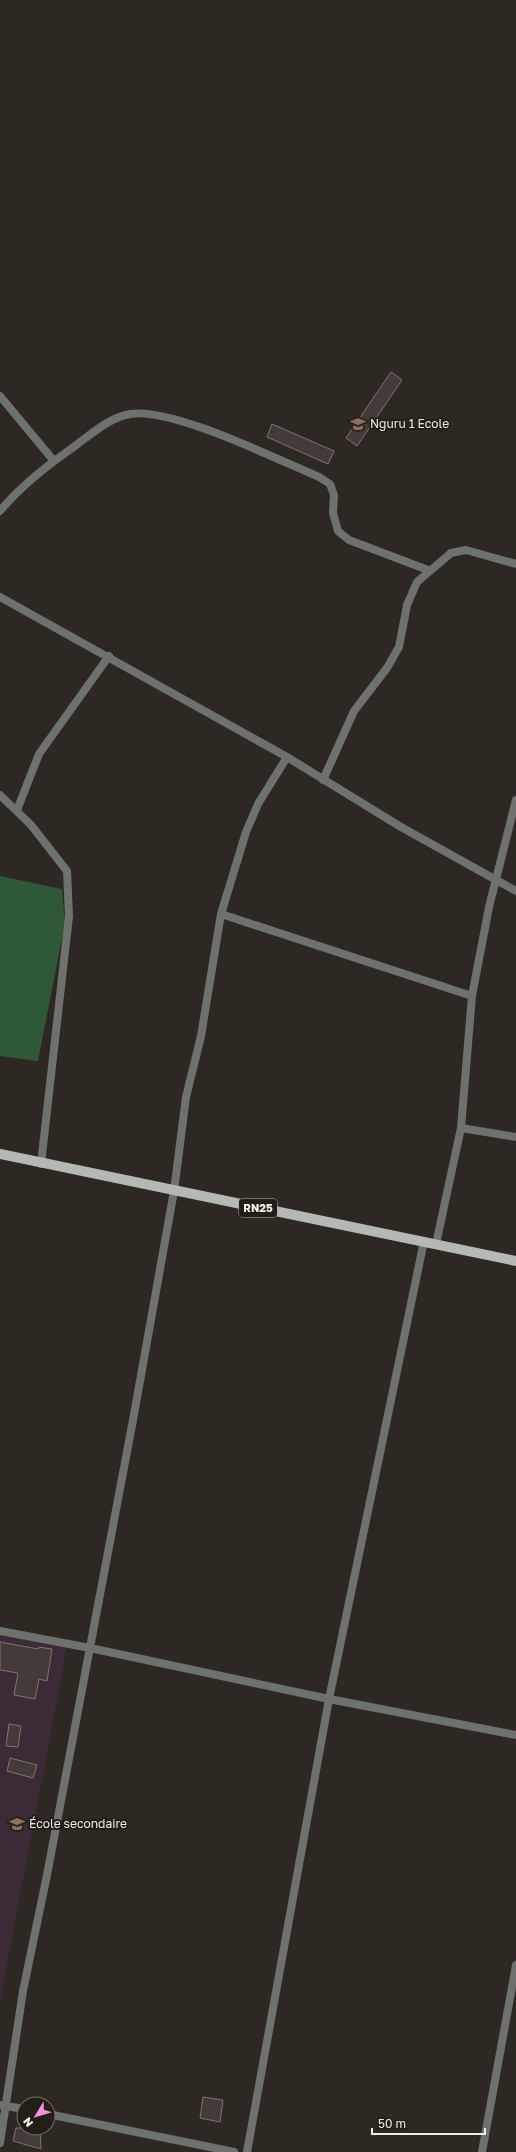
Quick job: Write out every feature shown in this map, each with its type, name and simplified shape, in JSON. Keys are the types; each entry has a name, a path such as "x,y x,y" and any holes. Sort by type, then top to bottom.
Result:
{"main road":[{"name":"RN25","path":"0,1154 41,1164 516,1261"}],"street":[{"path":"0,396 54,462"},
{"path":"0,511 9,499 54,462 108,423 130,414 150,413 202,428 319,477 330,484 334,495 333,513 338,531 349,540 428,570"},
{"path":"323,780 354,711 387,668 399,647 411,593 417,582 428,570 451,553 466,550 516,564"},
{"path":"0,597 109,656 287,757 401,827 516,891"},
{"path":"17,810 38,754 109,656"},
{"path":"0,2143 3,2105 23,1992 48,1875 174,1191 178,1144 186,1097 202,1029 221,914 246,832 258,804 287,757"},
{"path":"0,795 32,825 67,871 68,916 41,1164"},
{"path":"436,1244 461,1128 472,996 496,880 516,800"},
{"path":"221,914 472,996"},
{"path":"461,1128 516,1137"},
{"path":"247,2152 329,1699 424,1242"},
{"path":"0,1631 90,1648 329,1699 516,1735"},
{"path":"482,2152 516,1965"},
{"path":"3,2105 16,2107"},
{"path":"56,2116 234,2152"}],"shaded area":[{"name":"École secondaire","path":"0,1634 67,1647 0,2002"}],"green space":[{"path":"0,876 62,889 65,923 38,1061 0,1056"}],"building":[{"path":"391,372 402,380 357,446 346,438"},
{"path":"272,424 334,451 328,464 267,437"},
{"path":"0,1642 38,1649 39,1647 52,1649 47,1681 39,1679 35,1699 14,1695 18,1673 0,1670"},
{"path":"9,1724 21,1726 18,1747 6,1746"},
{"path":"10,1758 37,1765 33,1778 7,1771"},
{"path":"203,2097 223,2100 220,2122 200,2118"},
{"path":"16,2128 16,2136 40,2136 41,2149 13,2141"}],"place":[{"name":"Nguru 1 Ecole","path":"358,424"},
{"name":"École secondaire","path":"17,1824"}]}
